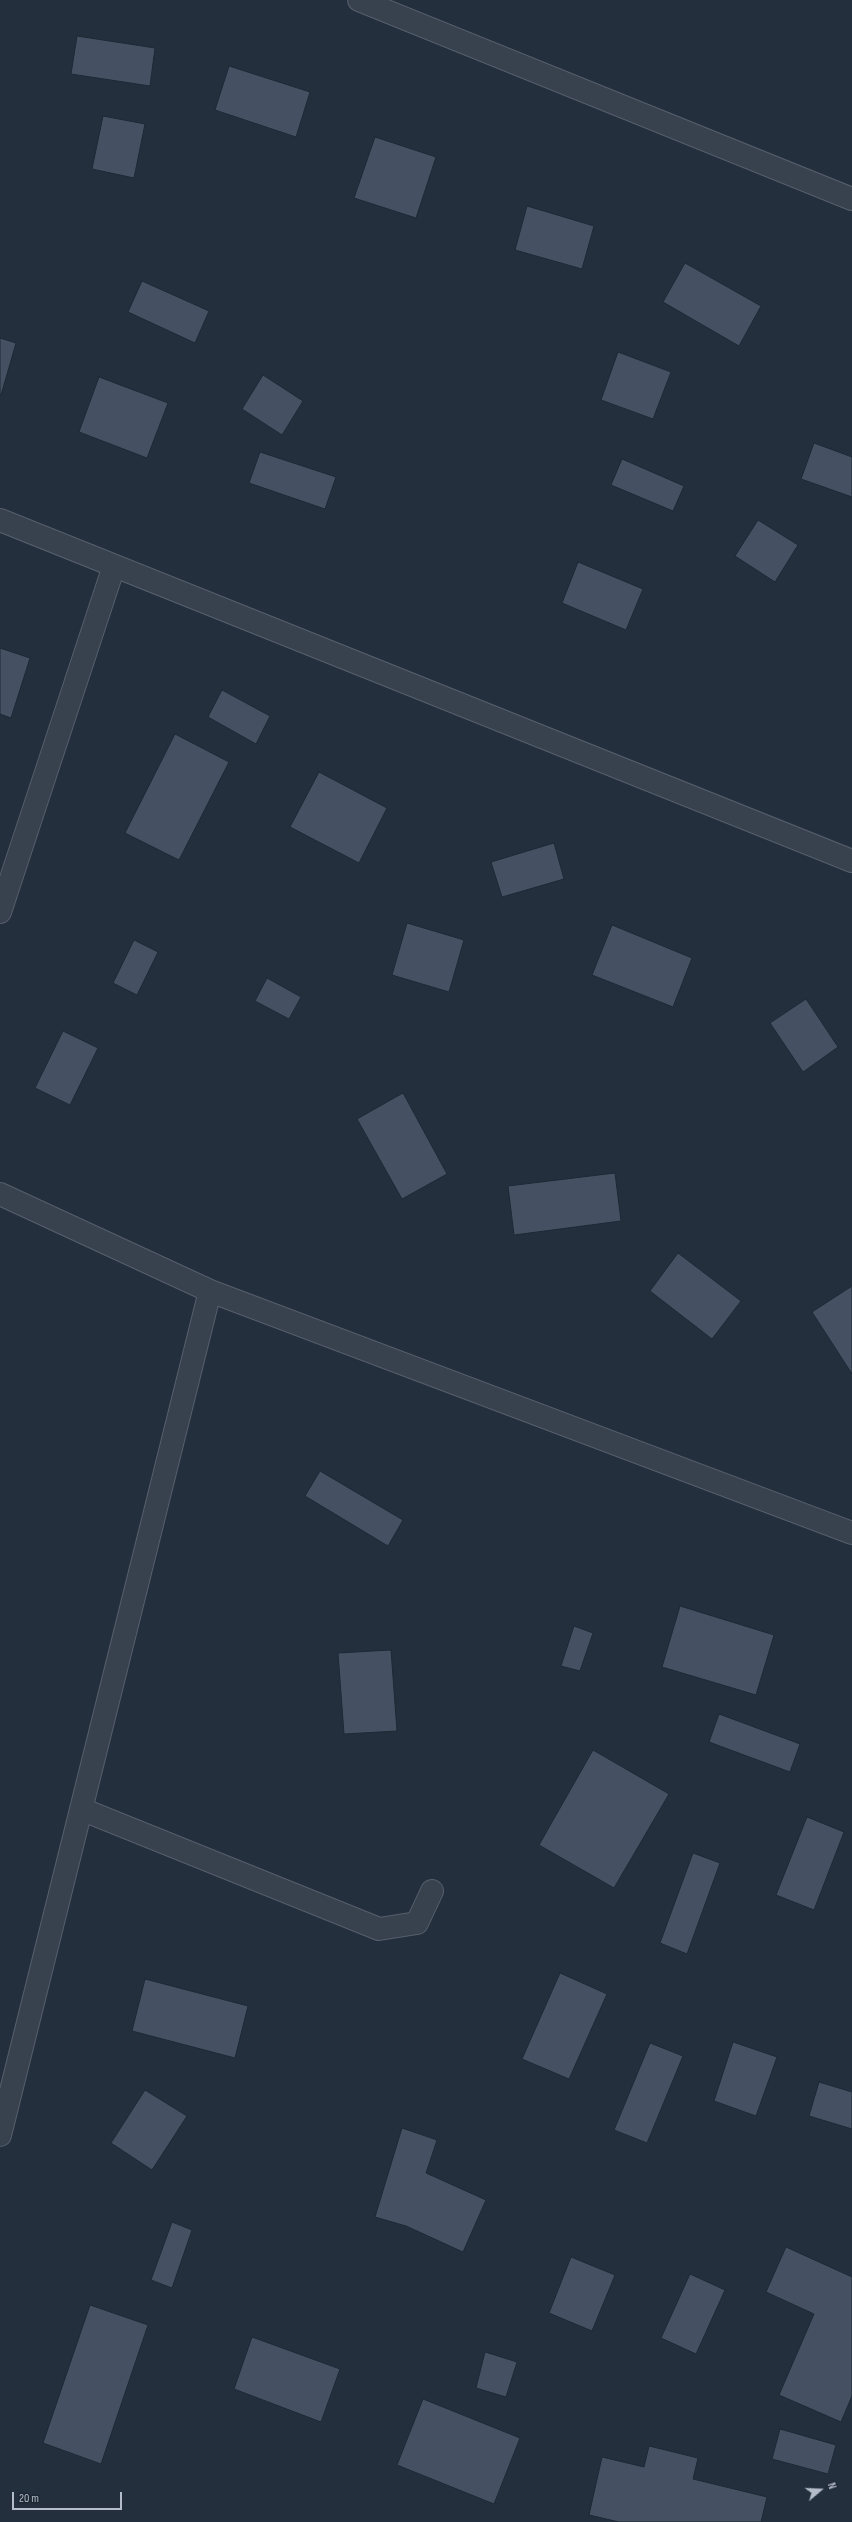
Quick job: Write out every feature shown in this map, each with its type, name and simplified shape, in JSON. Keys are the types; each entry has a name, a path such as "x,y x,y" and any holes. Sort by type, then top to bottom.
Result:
{"street":[{"path":"358,0 852,199"},
{"path":"0,520 851,857"},
{"path":"0,912 114,566"},
{"path":"0,1194 210,1291 852,1534"},
{"path":"0,2135 210,1291"},
{"path":"81,1809 379,1929 417,1923 432,1891"}],"building":[{"path":"77,36 155,48 150,86 71,74"},
{"path":"229,66 310,92 296,137 215,110"},
{"path":"103,116 145,124 134,178 92,169"},
{"path":"375,137 436,157 416,218 354,198"},
{"path":"527,206 594,226 582,269 515,250"},
{"path":"685,263 761,306 739,346 663,302"},
{"path":"142,281 209,311 195,343 128,312"},
{"path":"0,338 16,343 1,395 0,394"},
{"path":"618,352 671,372 653,419 601,400"},
{"path":"263,375 303,401 282,435 242,409"},
{"path":"99,377 168,403 147,458 79,432"},
{"path":"814,443 852,457 852,497 801,479"},
{"path":"260,452 336,477 325,509 249,483"},
{"path":"622,459 684,486 673,511 611,485"},
{"path":"758,520 798,545 775,582 735,556"},
{"path":"578,562 643,589 626,630 562,603"},
{"path":"0,648 30,658 11,718 0,714"},
{"path":"222,690 270,716 256,744 208,717"},
{"path":"175,734 229,762 179,860 125,833"},
{"path":"319,772 387,808 359,863 290,827"},
{"path":"554,843 564,879 502,897 491,862"},
{"path":"407,923 464,940 449,992 392,975"},
{"path":"612,925 692,958 673,1007 592,975"},
{"path":"134,940 158,952 137,995 113,983"},
{"path":"267,978 301,997 289,1019 255,1001"},
{"path":"806,999 838,1047 803,1072 770,1023"},
{"path":"63,1031 98,1048 70,1105 35,1088"},
{"path":"403,1093 447,1174 402,1199 357,1119"},
{"path":"615,1173 621,1221 514,1235 508,1186"},
{"path":"678,1253 741,1301 712,1339 650,1291"},
{"path":"852,1286 852,1374 812,1312"},
{"path":"320,1471 403,1520 388,1546 305,1496"},
{"path":"680,1606 774,1635 756,1695 662,1667"},
{"path":"574,1626 593,1633 580,1671 561,1666"},
{"path":"391,1650 397,1731 344,1734 338,1653"},
{"path":"719,1714 800,1744 790,1772 709,1742"},
{"path":"593,1750 669,1794 614,1888 539,1845"},
{"path":"807,1817 844,1832 814,1910 776,1895"},
{"path":"693,1853 720,1863 687,1954 660,1943"},
{"path":"560,1973 607,1994 569,2079 522,2059"},
{"path":"145,1979 248,2006 235,2058 132,2031"},
{"path":"733,2042 777,2057 756,2116 714,2101"},
{"path":"650,2043 683,2056 647,2143 614,2130"},
{"path":"819,2082 852,2092 852,2129 809,2116"},
{"path":"145,2090 187,2116 152,2170 111,2143"},
{"path":"402,2128 437,2140 426,2173 486,2200 463,2252 406,2226 375,2217"},
{"path":"172,2222 192,2230 172,2288 151,2280"},
{"path":"786,2247 852,2277 852,2396 841,2422 779,2395 814,2314 766,2292"},
{"path":"571,2257 615,2275 592,2331 549,2313"},
{"path":"690,2274 725,2290 696,2354 661,2338"},
{"path":"90,2305 148,2325 101,2464 43,2443"},
{"path":"252,2337 340,2369 321,2422 234,2389"},
{"path":"485,2352 517,2362 506,2397 476,2388"},
{"path":"423,2399 520,2438 494,2504 397,2465"},
{"path":"780,2429 836,2445 828,2474 772,2459"},
{"path":"649,2446 698,2458 693,2479 767,2497 761,2522 619,2522 589,2515 602,2457 644,2467"}]}
